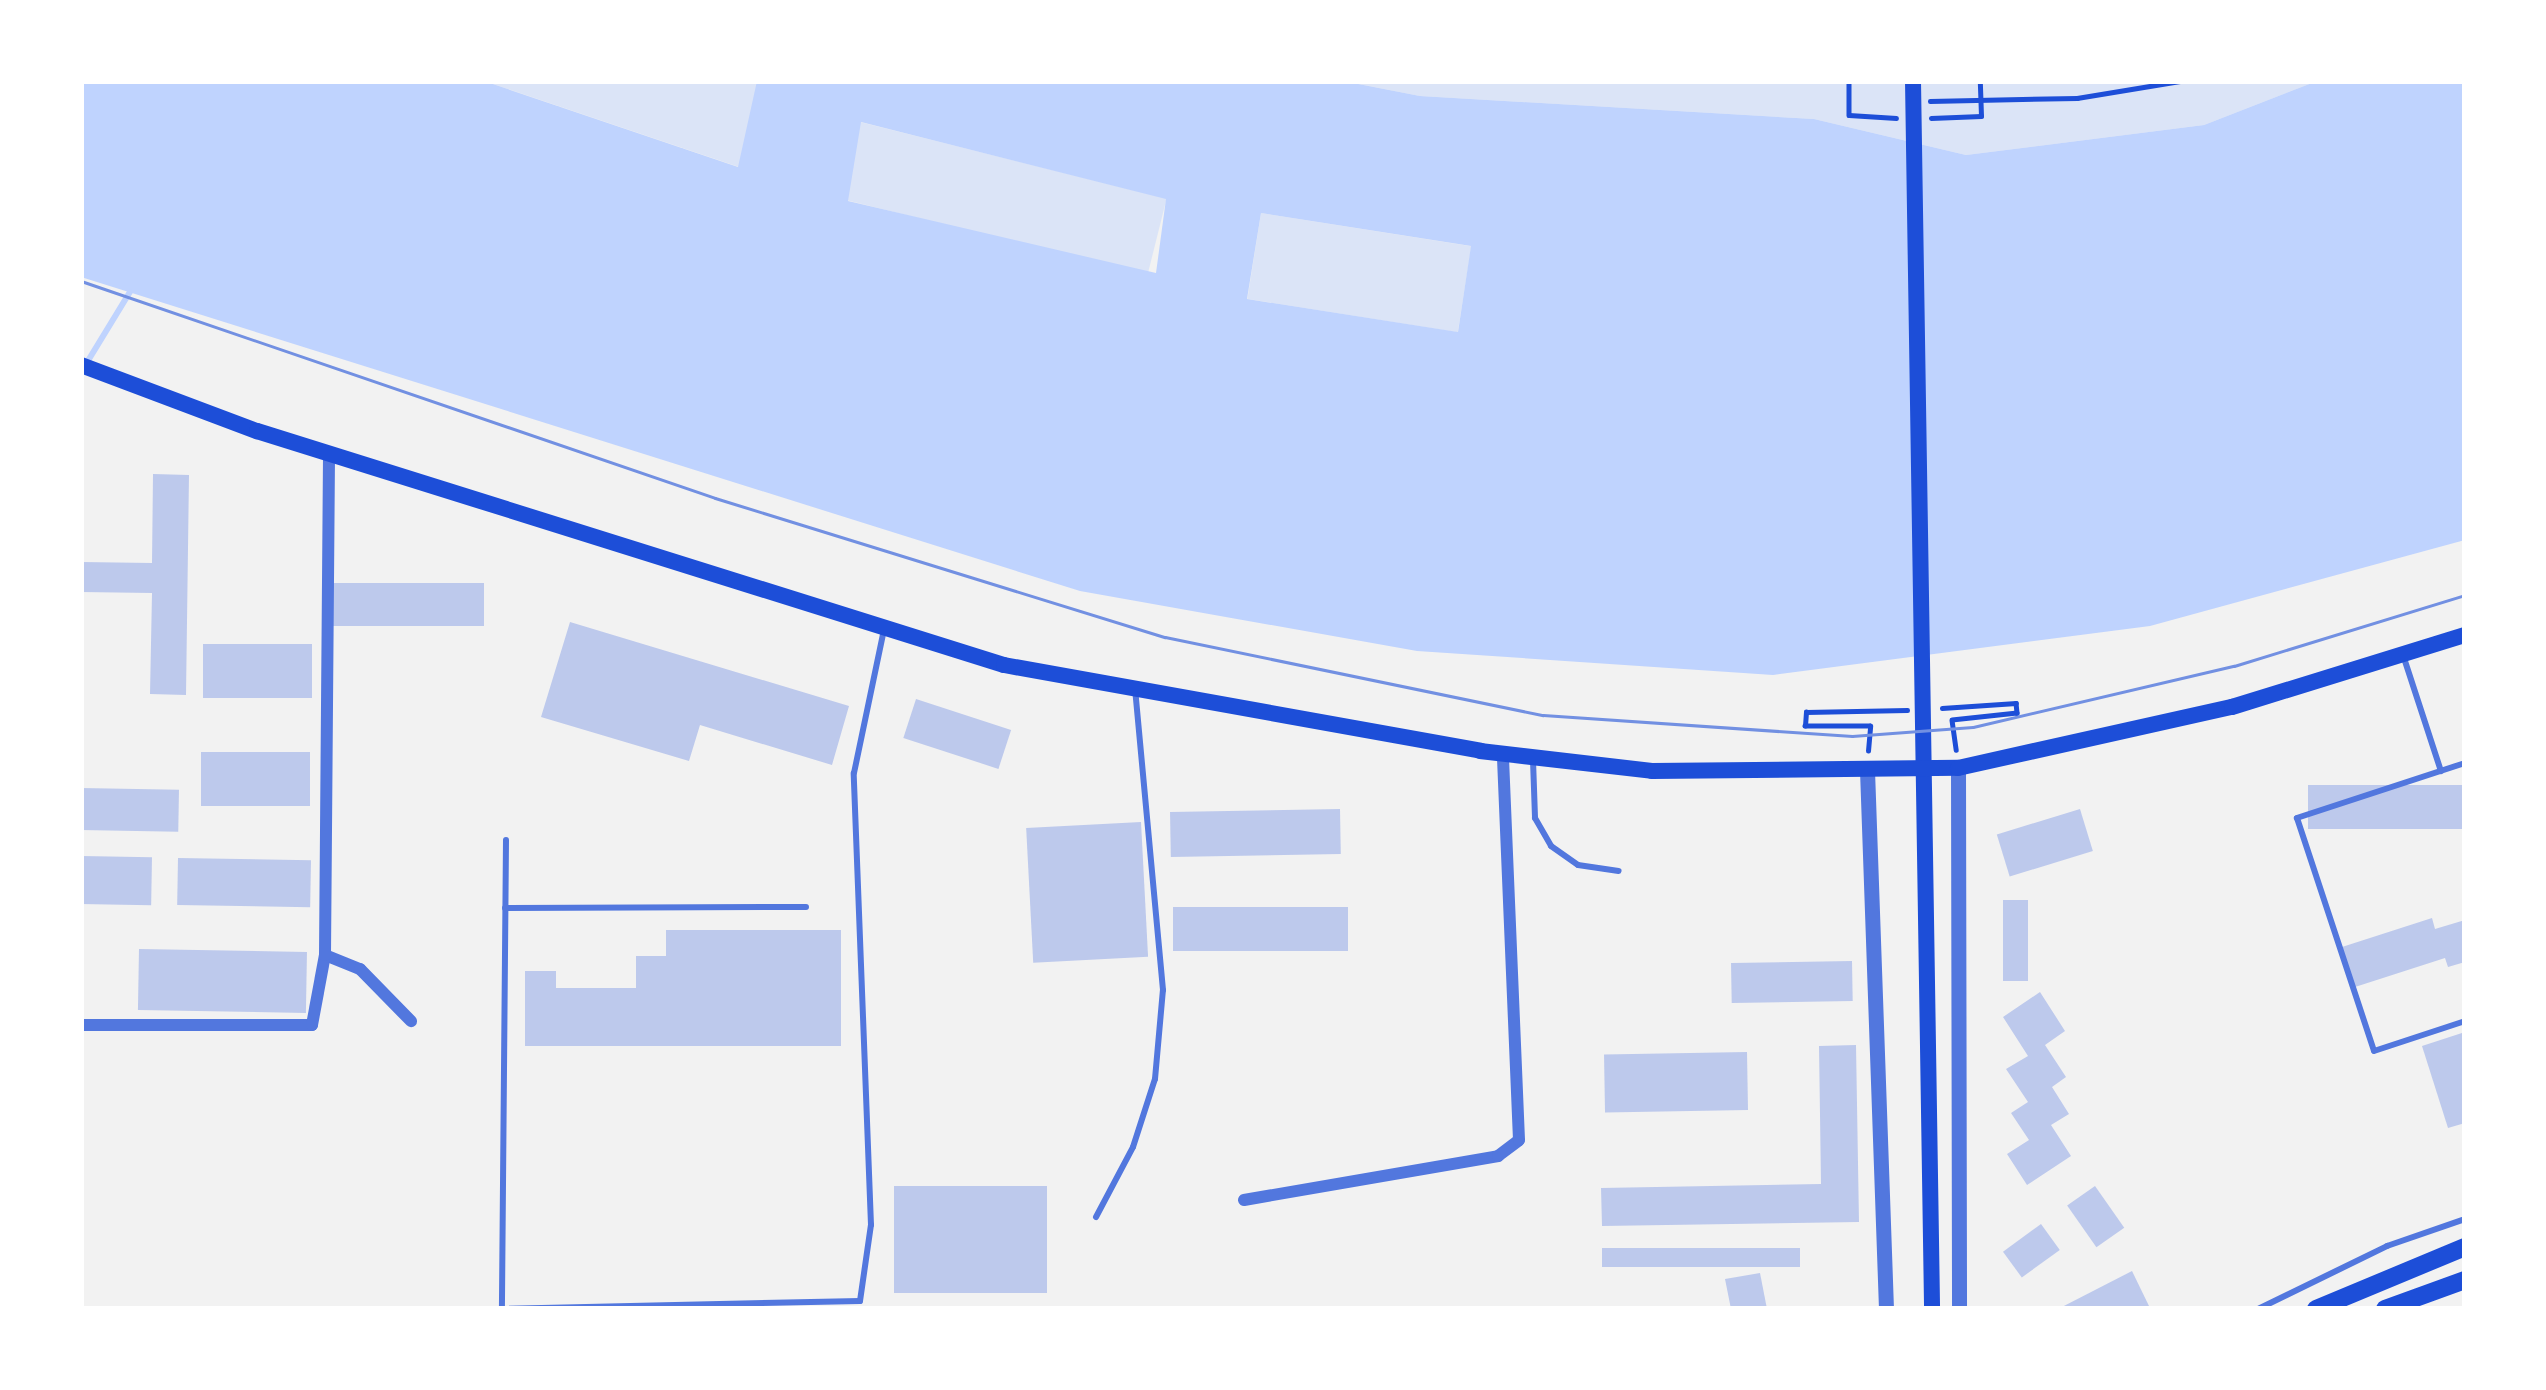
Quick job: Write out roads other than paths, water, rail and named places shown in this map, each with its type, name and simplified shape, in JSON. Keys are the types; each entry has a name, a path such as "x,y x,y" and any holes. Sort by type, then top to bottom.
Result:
{"main road":[{"path":"1911,90 1932,1309"},
{"path":"89,368 329,454 1004,665 1503,753 1652,771 1957,761 2232,707 2465,635"},
{"path":"2316,1309 2465,1247"},
{"path":"2385,1309 2465,1280"}],"street":[{"path":"81,1025 312,1025 325,955 329,454"},
{"path":"1244,1200 1498,1156 1519,1140 1503,753"},
{"path":"1957,761 1959,1309"},
{"path":"1867,763 1886,1309"},
{"path":"325,955 359,968 411,1021"}],"lane":[{"path":"506,840 502,1309 860,1301 871,1225 854,773 884,627"},
{"path":"2403,655 2441,771"},
{"path":"1096,1217 1133,1147 1155,1079 1163,990 1135,688"},
{"path":"1533,757 1535,818 1551,846 1578,865 1618,871"},
{"path":"2465,763 2297,818 2374,1051 2465,1022"},
{"path":"505,908 806,907"},
{"path":"2258,1309 2387,1246 2465,1219"}],"water":[{"path":"81,81 484,81 738,167 757,81 1343,81 1420,96 1814,119 1966,155 2204,125 2317,81 2465,81 2465,540 2150,626 1773,675 1417,651 1080,591 81,277","holes":["861,122 1166,199 1156,273 848,201","1261,213 1471,246 1458,332 1247,299"]}],"waterway":[{"path":"86,364 130,292"}],"tram line":[{"path":"81,281 715,498 1165,637 1543,715 1852,736 1973,727 2234,666 2465,595"}]}
